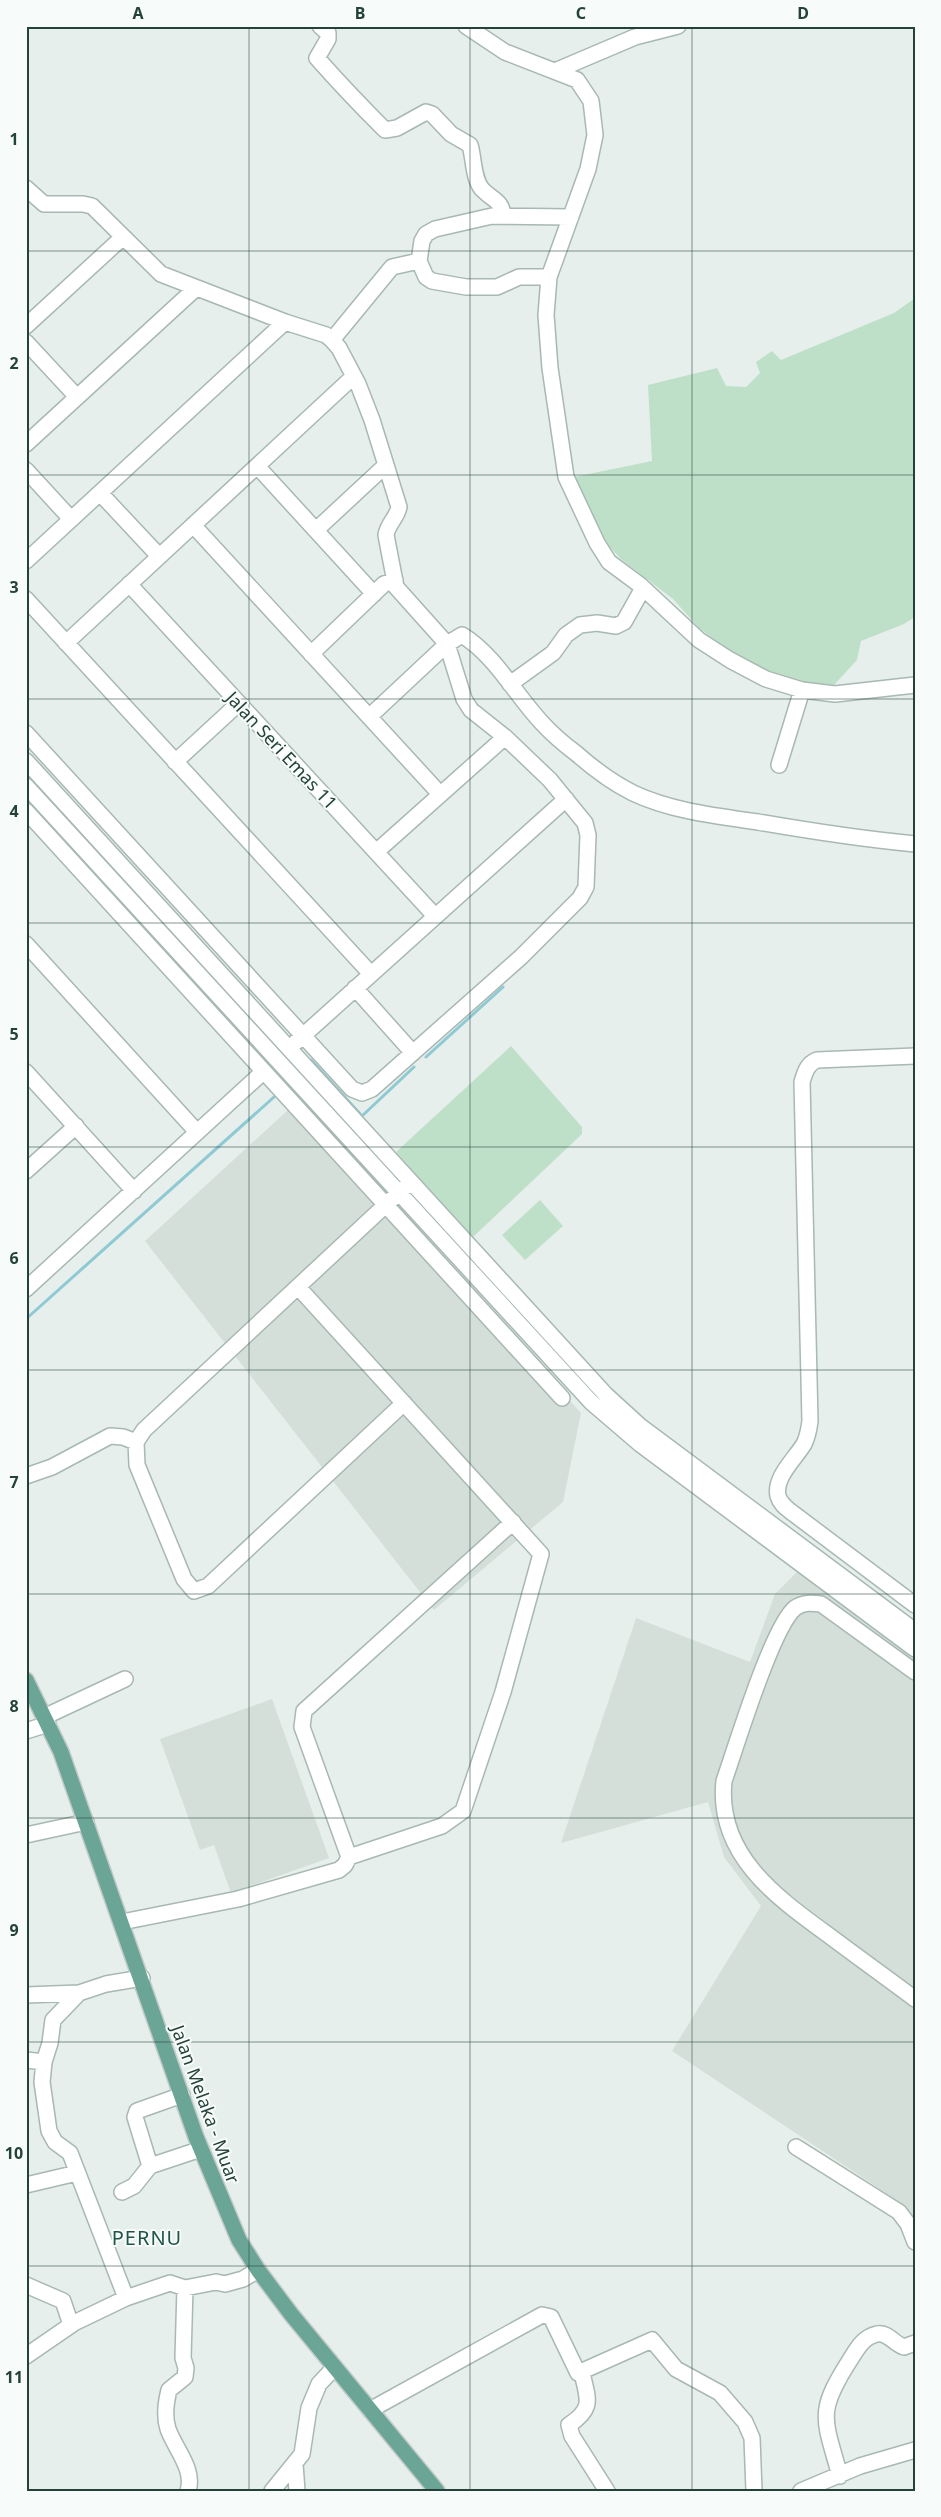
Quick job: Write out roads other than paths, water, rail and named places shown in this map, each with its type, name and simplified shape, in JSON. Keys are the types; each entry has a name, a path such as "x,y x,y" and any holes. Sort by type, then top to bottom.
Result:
{"main road":[{"name":"Jalan Melaka - Muar","path":"26,1680 61,1752 201,2150 239,2240 251,2274 334,2368 437,2491"}],"street":[{"path":"320,26 328,34 328,39 318,58 328,72 346,87 385,130 397,128 426,112 432,114 451,134 470,145 478,183 483,191 500,203 503,216"},
{"path":"466,26 505,52 577,80 584,87 591,101 594,135 588,170 549,277 546,315 550,368 566,477 596,543 609,562 642,588 699,640 730,660 766,678 802,690 835,694 915,685"},
{"path":"555,72 634,37 678,26"},
{"path":"26,733 302,1036 352,1089 362,1093 372,1090 521,957 580,898 586,886 588,835 585,823 550,780 505,736 471,710 464,699 447,644 396,587 386,535 387,526 398,514 399,507 372,420 354,376 339,348 326,335 195,289 161,274 92,206 83,204 54,206 30,198"},
{"path":"549,277 518,277 497,287 466,287 432,281 426,277 419,261 426,234 435,229 492,216 572,217"},
{"path":"26,326 123,238"},
{"path":"332,340 392,267 419,261"},
{"path":"26,444 195,289"},
{"path":"26,560 285,322"},
{"path":"26,342 77,397"},
{"path":"66,642 354,376"},
{"path":"316,530 386,465"},
{"path":"257,466 374,594"},
{"path":"26,470 71,519"},
{"path":"100,493 160,556"},
{"path":"193,525 440,794"},
{"path":"312,654 384,584 395,580"},
{"name":"Jalan Seri Emas 11","path":"129,584 434,916"},
{"path":"510,684 553,653 566,635 580,625 597,623 616,626 624,622 642,588"},
{"path":"26,599 370,974"},
{"path":"369,717 447,644 462,636 471,641 543,724 578,756 619,786 634,794 659,803 705,814 864,840 915,844"},
{"path":"779,765 802,690"},
{"path":"175,762 239,703"},
{"path":"376,852 505,736"},
{"path":"26,760 623,1411 915,1631"},
{"path":"26,786 398,1193 609,1419 915,1649"},
{"path":"57,794 28,816 562,1398"},
{"path":"276,1059 566,799"},
{"path":"26,944 197,1132"},
{"path":"355,988 413,1053"},
{"path":"915,1056 818,1060 811,1063 802,1082 810,1421 808,1434 803,1445 783,1474 778,1485 780,1502 790,1512 915,1605"},
{"path":"26,1072 134,1190"},
{"path":"26,1289 263,1072"},
{"path":"26,1171 76,1126"},
{"path":"404,1403 208,1586 194,1591 184,1579 137,1465 136,1442 144,1430 411,1181"},
{"path":"122,1922 238,1899 340,1870 349,1857 442,1826 463,1811 468,1801 502,1692 541,1554 298,1286"},
{"path":"26,1476 52,1467 110,1436 123,1437 136,1442"},
{"path":"349,1857 302,1727 304,1711 512,1522"},
{"path":"915,1672 821,1604 807,1603 797,1606 788,1614 776,1638 724,1781 722,1799 735,1841 747,1865 776,1896 915,1998"},
{"path":"26,1731 125,1679"},
{"path":"26,1835 86,1822"},
{"path":"30,1995 78,1992 142,1978"},
{"path":"78,1992 52,2020 50,2043 44,2062 42,2082 50,2130 56,2142 70,2153 106,2242 126,2298"},
{"path":"30,1995 58,2014"},
{"path":"26,2060 44,2062"},
{"path":"150,2166 135,2117 137,2111 182,2095"},
{"path":"796,2148 899,2212 908,2224 915,2242"},
{"path":"122,2192 134,2186 150,2166 201,2150"},
{"path":"26,2185 77,2173"},
{"path":"26,2356 70,2325 126,2298 170,2282 185,2288 216,2282 225,2284 251,2274"},
{"path":"26,2285 63,2301 70,2325"},
{"path":"185,2288 183,2358 186,2368 185,2377 170,2390 166,2417 168,2428 190,2476 188,2491"},
{"path":"370,2410 542,2315 551,2317 578,2373 582,2373 649,2340 654,2341 676,2369 720,2393 745,2422 752,2438 754,2491"},
{"path":"840,2476 825,2423 827,2404 833,2387 865,2339 878,2334 884,2335 904,2347 915,2343"},
{"path":"272,2491 302,2454 309,2408 320,2384 334,2368"},
{"path":"582,2373 588,2404 586,2412 569,2425 572,2436 607,2491"},
{"path":"801,2491 894,2454 915,2450"},
{"path":"295,2464 297,2491"}],"waterway":[{"path":"426,1057 503,987"},
{"path":"311,1060 362,1116 414,1067"},
{"path":"26,1319 274,1097"}],"district":[{"name":"PERNU","path":"147,2237"}]}
